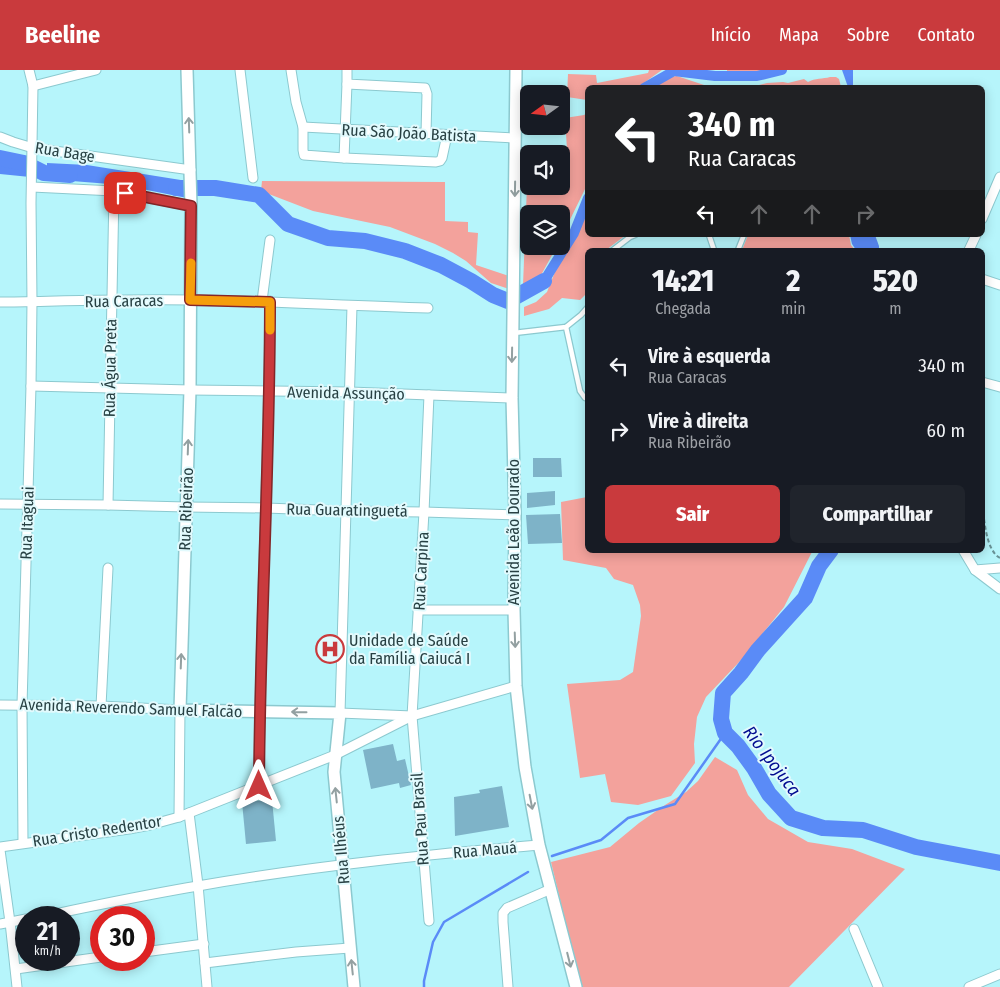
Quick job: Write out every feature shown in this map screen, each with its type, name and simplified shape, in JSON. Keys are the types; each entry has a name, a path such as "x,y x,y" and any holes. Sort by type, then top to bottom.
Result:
{"main road":[{"name":"Rua Ribeirão","path":"180,710 190,390 191,172 188,70"},
{"name":"Avenida Leão Dourado","path":"516,70 512,398 516,686 525,767 539,845 576,987"},
{"name":"Avenida Reverendo Samuel Falcão","path":"180,710 340,713"},
{"name":"Rua Ilhéus","path":"340,713 334,772 354,987"}],"street":[{"name":"Rua Itaguai","path":"23,843 22,705 32,301 33,86 29,70"},
{"path":"33,86 96,70"},
{"path":"240,70 253,178"},
{"path":"291,70 296,102 303,127 304,155 436,162 442,158 447,135"},
{"path":"344,158 347,70"},
{"path":"346,84 425,88 427,94 426,134"},
{"name":"Rua São João Batista","path":"303,127 515,138"},
{"name":"Rua Bage","path":"0,137 33,151 191,172"},
{"path":"985,212 1000,179"},
{"path":"32,184 114,191 191,204"},
{"name":"Rua Água Preta","path":"108,504 114,191"},
{"path":"259,786 259,711 270,391 266,301 270,240"},
{"path":"985,280 1000,285"},
{"name":"Rua Caracas","path":"0,302 266,301 428,308"},
{"path":"340,713 352,306"},
{"path":"985,383 1000,388"},
{"name":"Avenida Assunção","path":"31,386 350,392 512,398"},
{"name":"Rua Carpina","path":"412,716 429,395"},
{"name":"Rua Guaratinguetá","path":"0,504 108,504 514,515"},
{"path":"964,553 975,570 1000,589"},
{"path":"101,706 108,568"},
{"path":"975,570 1000,568"},
{"path":"418,610 514,610"},
{"path":"412,716 516,686"},
{"name":"Avenida Reverendo Samuel Falcão","path":"0,704 180,710"},
{"name":"Rua Ribeirão","path":"179,817 180,710"},
{"name":"Avenida Reverendo Samuel Falcão","path":"340,713 412,716"},
{"name":"Rua Cristo Redentor","path":"0,849 23,843 129,829 179,817 335,756 412,716"},
{"name":"Rua Pau Brasil","path":"412,716 429,921"},
{"path":"189,813 208,987"},
{"name":"Rua Mauá","path":"80,909 198,886 342,864 539,845"},
{"path":"0,849 15,961"},
{"path":"508,987 503,913 507,908 551,889"},
{"path":"0,924 15,921"},
{"path":"854,929 878,987"},
{"path":"155,951 204,944"},
{"path":"205,963 296,952 350,948"},
{"path":"16,971 17,987"},
{"path":"969,987 1000,974"}],"lane":[{"path":"616,248 630,237"},
{"path":"513,333 566,327 585,310"},
{"path":"566,327 580,391 585,398"}],"path":[{"path":"985,522 989,542 995,556 1000,558"}],"shaded area":[{"path":"649,70 662,70 641,85 585,85 585,100 570,97 568,74 596,75 597,83 648,73"},
{"path":"727,70 770,70 757,74 727,73"},
{"path":"676,76 704,85 654,85"},
{"path":"836,77 839,79 840,85 759,85 788,83 804,79 808,82"},
{"path":"585,114 585,189 570,220 570,205 526,205 527,195 570,195 570,145 567,145 566,135 570,135 570,117"},
{"path":"262,181 445,182 445,221 468,222 468,232 478,233 476,265 509,276 509,289 491,283 466,261 435,244 390,227 313,211 261,191"},
{"path":"585,213 585,237 623,237 609,248 585,248 585,295 580,300 562,298 549,309 524,316 524,307 536,302 547,292 562,255 570,255 570,244"},
{"path":"747,237 849,237 853,248 743,248"},
{"path":"524,255 552,255 540,277 523,285"},
{"path":"585,497 585,553 811,553 784,607 743,658 706,697 697,717 694,744 695,763 671,796 638,805 611,802 605,774 580,778 567,684 620,680 633,672 641,616 640,605 633,585 614,579 606,568 563,560 561,502"},
{"path":"715,757 737,770 748,795 768,819 808,842 852,849 905,869 789,987 581,987 551,862 610,847 639,823 686,792 698,781"}],"water":[{"path":"842,70 853,70 853,85 847,85"},
{"path":"0,159 31,161 30,177 0,174"},
{"path":"47,163 87,165 187,181 187,198 122,185 47,179"},
{"path":"850,237 876,237 879,248 855,248"}],"building":[{"path":"533,458 561,458 562,477 533,477"},
{"path":"555,491 555,505 527,508 527,493"},
{"path":"560,514 562,543 528,544 526,515"},
{"path":"393,744 397,761 405,759 411,785 400,788 399,783 371,789 363,750"},
{"path":"502,786 509,827 455,836 454,797 480,793 479,790"},
{"path":"272,800 276,841 246,844 242,802"}],"waterway":[{"path":"649,85 674,71 715,76 757,76 782,70"},
{"path":"0,158 24,163 44,173 70,175"},
{"path":"176,188 215,188 259,195 288,224 328,238 365,241 405,251 441,265 493,295 508,301 544,281"},
{"path":"544,281 574,233 585,206"},
{"name":"Rio Ipojuca","path":"829,553 819,566 805,598 758,650 723,693 721,719 725,733 738,746 754,768 769,794 791,818 823,828 863,830 916,847 1000,863"},
{"path":"552,856 601,840 628,818 675,804 725,733"},
{"path":"424,987 433,942 444,922 528,872"}],"slow traffic":[{"path":"191,263 190,300 270,302 270,330"}],"place":[{"name":"Unidade de Saúde da Família Caiucá I","path":"330,649"}],"route":[{"path":"125,193 191,206 190,300 270,302 270,391 259,711 259,786"}]}
